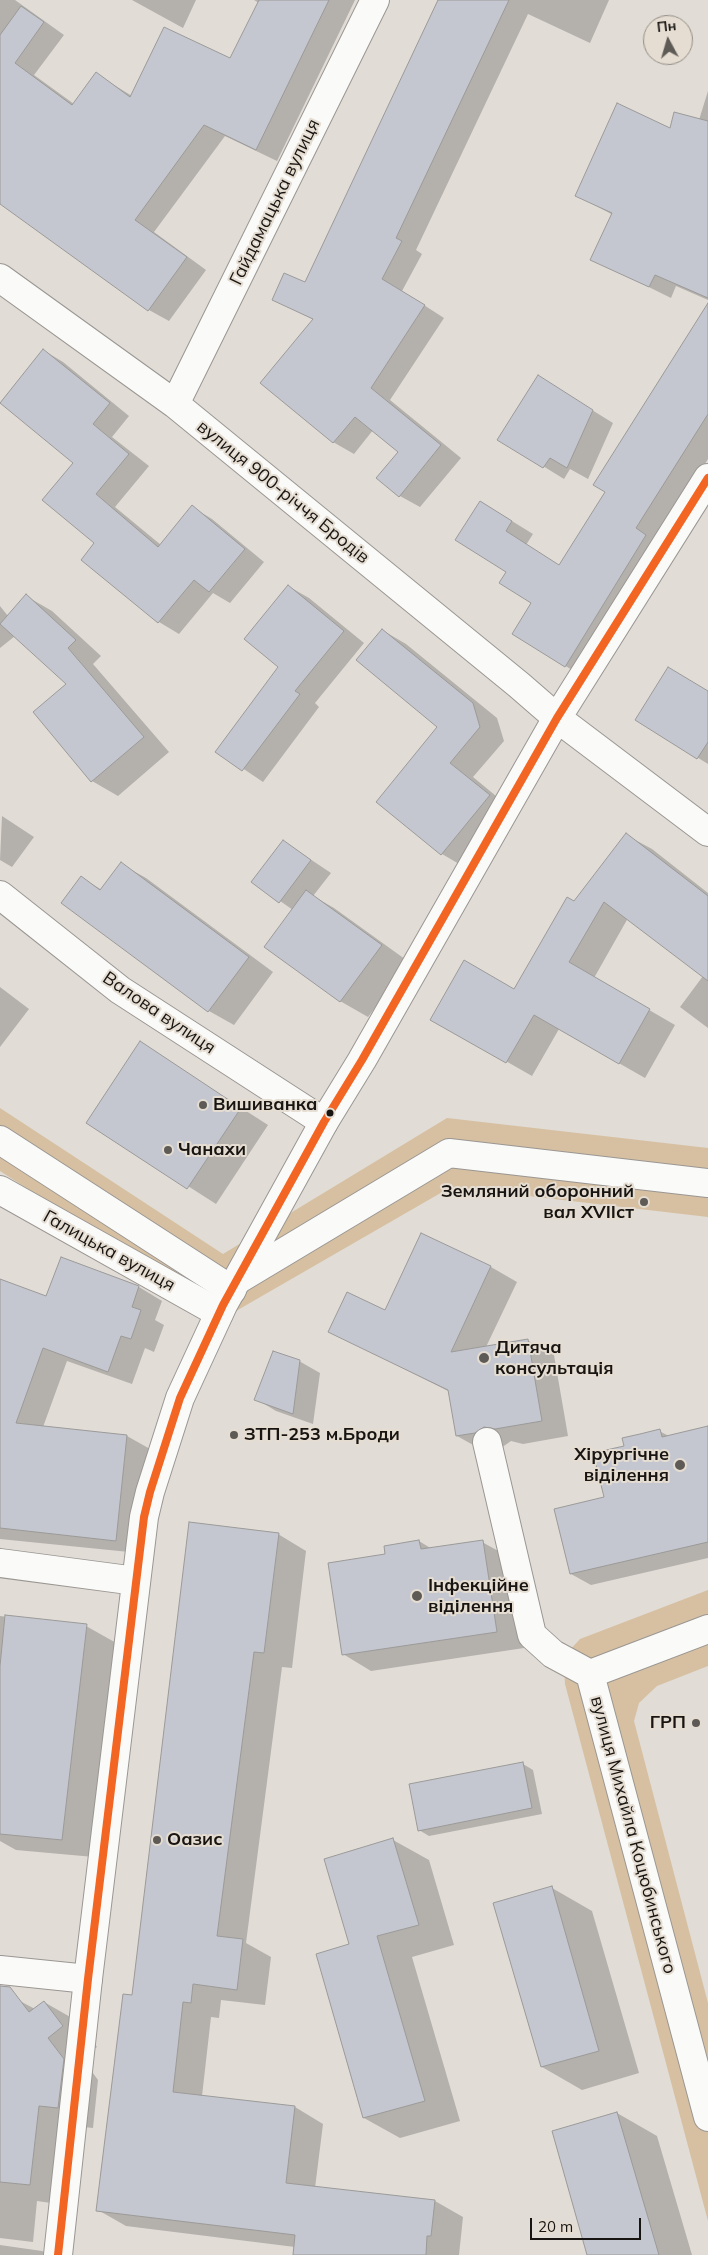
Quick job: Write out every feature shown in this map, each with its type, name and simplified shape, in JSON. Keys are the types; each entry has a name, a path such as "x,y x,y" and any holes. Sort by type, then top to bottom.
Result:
{"street":[{"name":"Гайдамацька вулиця","path":"175,404 375,0"},
{"name":"вулиця 900-річчя Бродів","path":"0,278 175,404 520,685 557,718 708,832"},
{"path":"58,2255 88,1979 136,1580 150,1492 180,1398 230,1294 324,1122 362,1060 557,718 708,478"},
{"name":"Валова вулиця","path":"0,896 120,990 324,1122"},
{"path":"0,1140 230,1294"},
{"path":"230,1294 448,1153 708,1183"},
{"name":"Галицька вулиця","path":"0,1190 230,1294"},
{"path":"486,1442 532,1635 553,1654 590,1674"},
{"path":"0,1563 136,1580"},
{"name":"вулиця Михайла Коцюбинського","path":"708,1629 590,1674 708,2117"},
{"path":"0,1970 88,1979"}],"shaded area":[{"name":"Земляний оборонний вал XVIIст","path":"0,1108 223,1254 447,1118 708,1148 708,1217 451,1187 236,1311 206,1298 139,1261 0,1171"},
{"path":"708,1590 708,1666 657,1686 639,1703 634,1721 708,2003 708,2221 565,1684 564,1666 569,1651 580,1639"}],"building":[{"path":"259,0 329,0 256,150 204,125 135,220 187,257 148,311 0,204 0,35 21,6 44,22 15,63 72,105 96,72 130,97 164,27 230,58"},
{"path":"438,0 509,0 396,238 402,241 382,279 425,305 371,388 441,445 399,497 376,478 398,452 355,417 333,443 260,383 313,319 272,300 284,273 305,282"},
{"path":"617,103 670,128 674,112 708,121 708,298 655,275 649,287 590,260 612,213 575,196"},
{"path":"708,303 708,414 636,528 646,535 565,667 512,634 531,603 499,583 506,572 455,540 480,501 512,521 506,531 559,565 605,492 593,485"},
{"path":"43,349 110,403 93,424 129,454 96,494 158,547 192,505 245,549 209,592 194,580 158,623 81,560 94,543 42,500 73,463 0,403"},
{"path":"538,375 593,410 567,468 550,458 543,468 497,440"},
{"path":"288,585 344,631 295,691 300,694 242,771 215,752 278,667 244,639"},
{"path":"26,594 76,640 68,648 144,737 91,782 33,712 66,684 0,624"},
{"path":"382,629 473,703 480,727 450,763 490,795 441,855 376,802 437,727 356,660"},
{"path":"668,667 708,691 708,742 697,759 635,720"},
{"path":"626,833 708,896 708,981 604,902 569,962 650,1009 619,1064 534,1015 506,1063 430,1020 464,960 514,989 567,897 574,901"},
{"path":"283,840 311,860 279,903 251,882"},
{"path":"121,862 249,957 208,1012 61,903 81,876 100,890"},
{"path":"306,890 382,945 340,1002 264,947"},
{"path":"140,1041 241,1108 187,1189 86,1123"},
{"path":"421,1233 491,1266 451,1352 528,1339 542,1421 495,1429 484,1427 475,1433 456,1436 448,1390 328,1332 347,1292 385,1310"},
{"path":"61,1257 139,1286 132,1307 141,1310 131,1339 121,1336 108,1372 43,1348 16,1423 127,1435 116,1541 0,1528 0,1279 46,1296"},
{"path":"273,1351 300,1360 293,1414 254,1400"},
{"path":"708,1426 708,1542 570,1574 554,1509 604,1497 593,1453 624,1446 622,1438 660,1429 662,1437"},
{"path":"189,1522 279,1533 264,1653 254,1652 217,1936 243,1939 237,1990 193,1984 191,2003 183,2002 173,2092 295,2106 286,2183 435,2200 431,2236 427,2236 426,2255 293,2255 295,2235 96,2211 123,1994 132,1995"},
{"path":"419,1540 421,1549 483,1540 497,1632 342,1655 328,1563 385,1554 384,1546"},
{"path":"5,1615 87,1624 62,1840 0,1834 0,1666"},
{"path":"523,1762 532,1808 418,1831 409,1784"},
{"path":"393,1838 419,1925 377,1936 425,2101 363,2118 316,1954 349,1944 324,1859"},
{"path":"552,1886 599,2051 541,2067 493,1903"},
{"path":"0,1986 10,1987 29,2012 44,2001 63,2026 48,2038 64,2059 58,2108 39,2106 30,2185 0,2182"},
{"path":"617,2112 659,2255 587,2255 552,2131"}],"transit line":[{"path":"58,2255 88,1979 144,1517 180,1398 223,1305 324,1122 362,1060 557,718 708,478"}],"place":[{"name":"Вишиванка","path":"203,1105"},
{"name":"Чанахи","path":"168,1150"},
{"name":"Земляний оборонний вал XVIIст","path":"644,1202"},
{"name":"Дитяча консультація","path":"484,1358"},
{"name":"ЗТП-253 м.Броди","path":"234,1435"},
{"name":"Хірургічне віділення","path":"680,1465"},
{"name":"Інфекційне віділення","path":"417,1596"},
{"name":"ГРП","path":"696,1723"},
{"name":"Оазис","path":"157,1840"}]}
